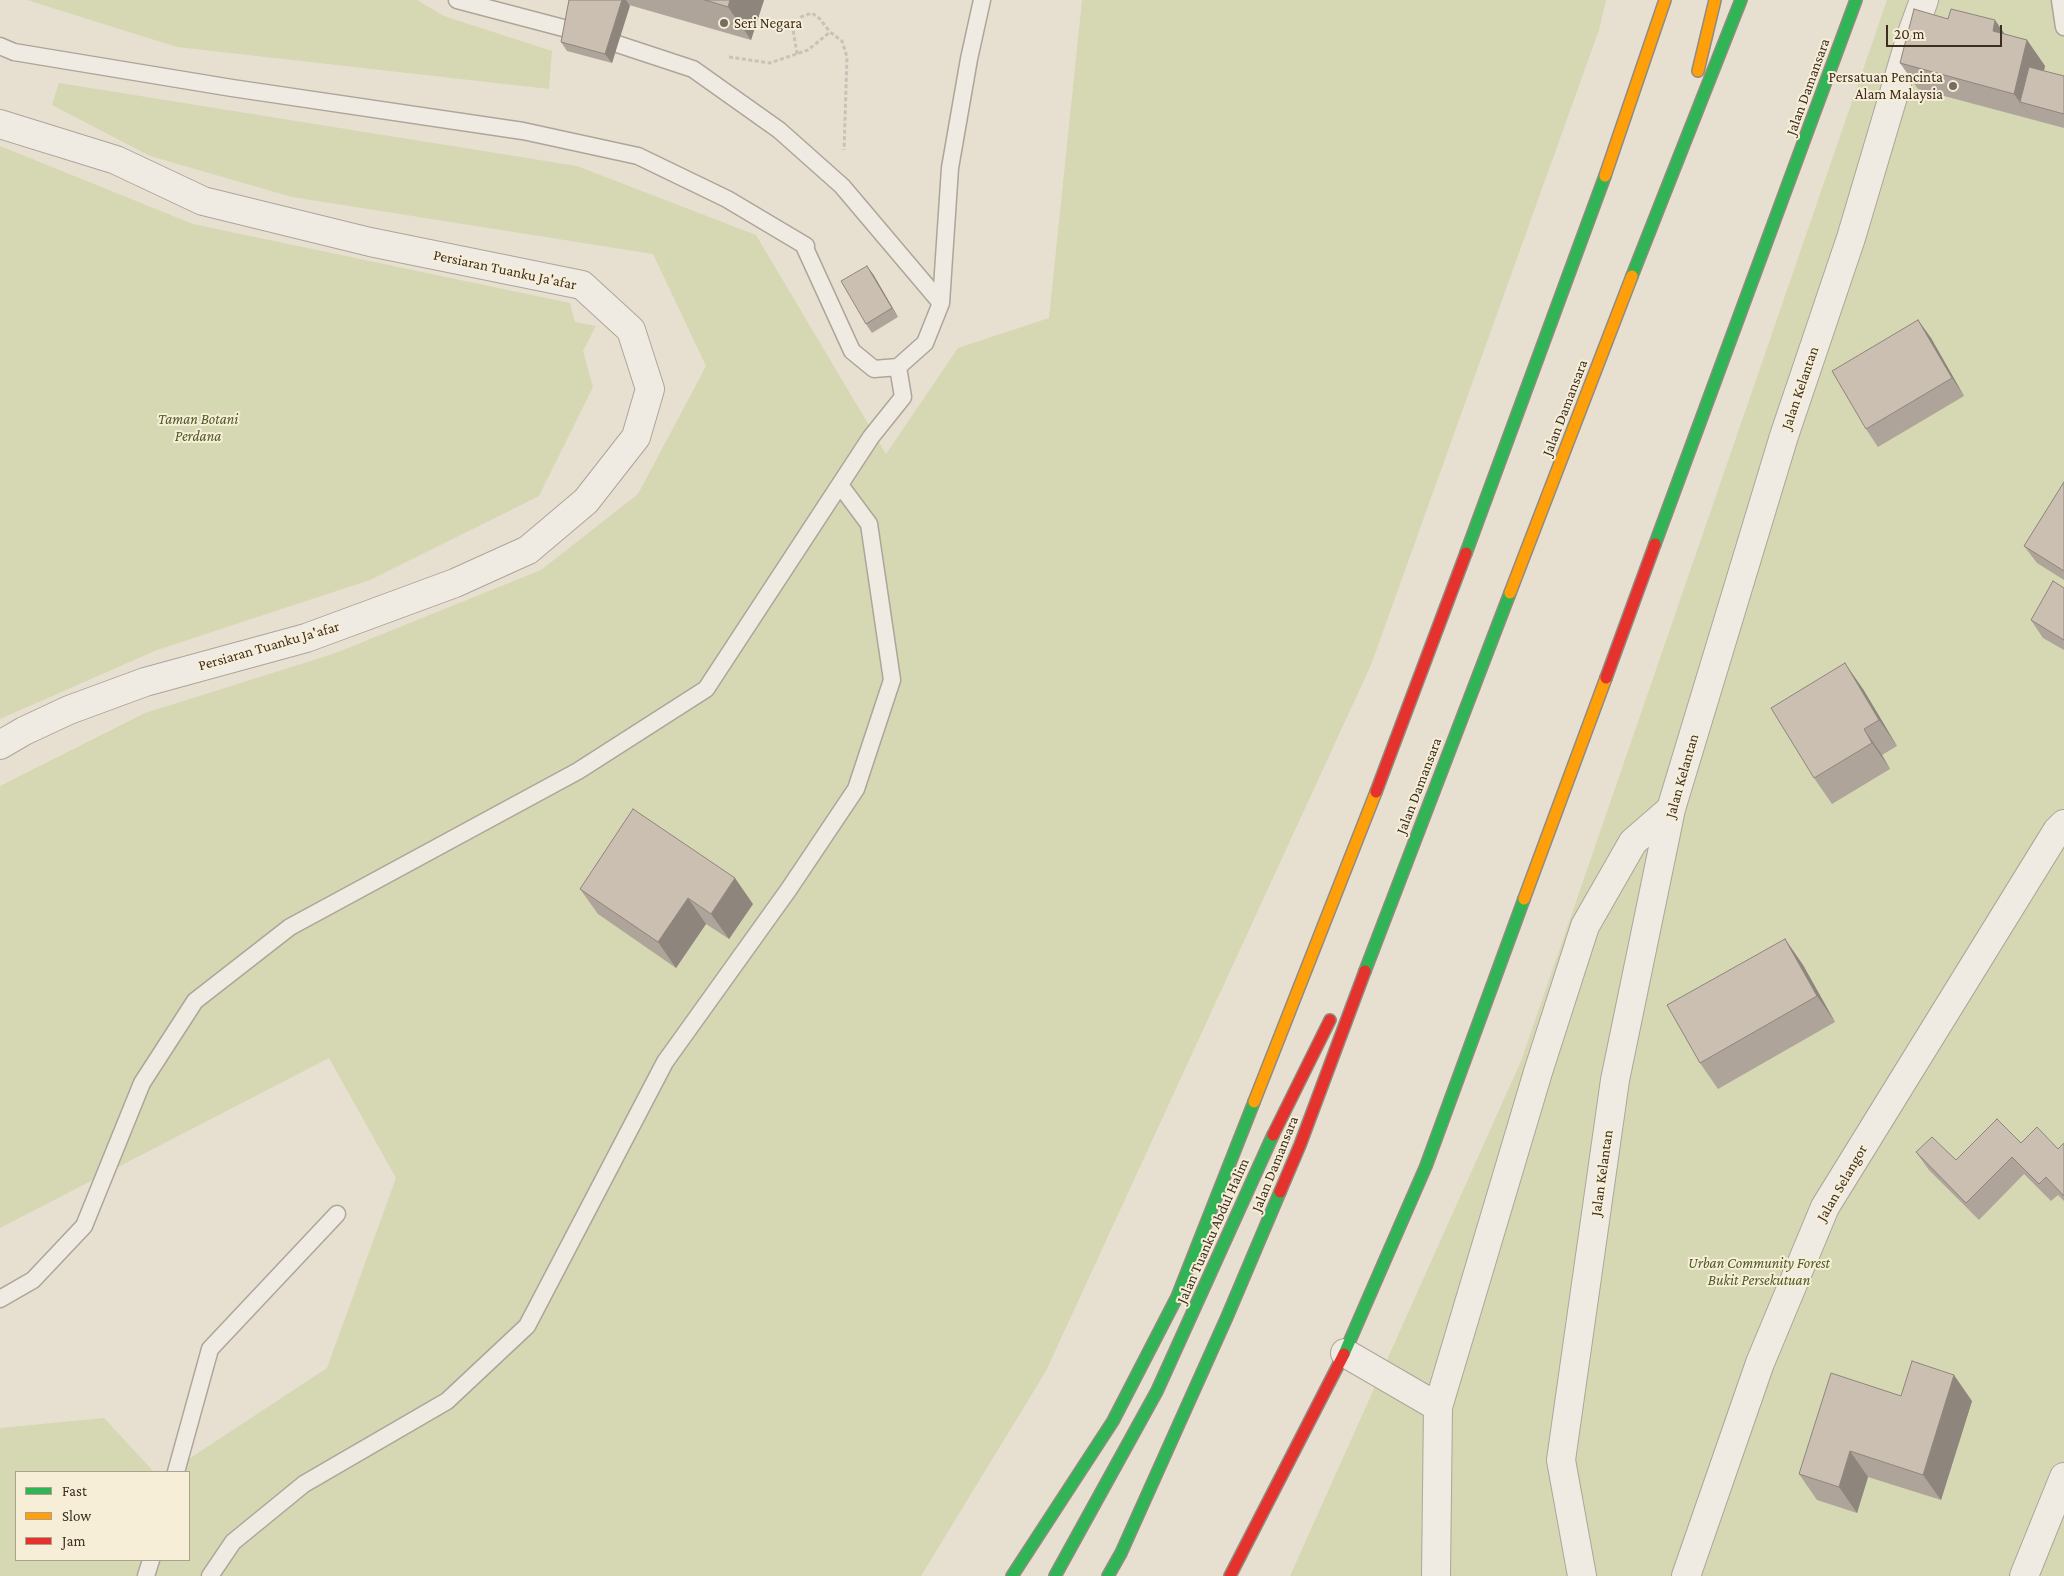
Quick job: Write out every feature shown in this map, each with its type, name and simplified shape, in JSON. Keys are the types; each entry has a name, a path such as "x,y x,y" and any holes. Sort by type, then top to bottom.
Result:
{"main road":[{"path":"1012,1576 1113,1421 1177,1297 1398,737 1595,205 1665,0"},
{"path":"1675,165 1715,0"},
{"name":"Jalan Damansara","path":"1108,1576 1121,1553 1228,1317 1292,1163 1675,165 1741,0"},
{"name":"Jalan Damansara","path":"1230,1576 1345,1352 1426,1166 1856,0"},
{"path":"1345,991 1393,896"},
{"name":"Jalan Tuanku Abdul Halim","path":"1055,1576 1158,1391 1270,1138 1336,1008"}],"street":[{"name":"Jalan Kelantan","path":"1582,1576 1561,1460 1615,1080 1671,809 1784,436 1851,238 1911,36 1924,0"},
{"name":"Persiaran Tuanku Ja'afar","path":"0,124 116,160 202,201 370,242 582,285 631,330 650,389 636,437 586,501 528,550 455,583 306,638 145,682 69,710 24,730 0,745"},
{"path":"1436,1576 1438,1407 1538,1072 1585,926 1633,842 1671,809"},
{"name":"Jalan Selangor","path":"1686,1576 1760,1363 1825,1207 2057,831 2064,824"},
{"path":"1345,1352 1438,1407"},
{"path":"2024,1576 2064,1477"}],"lane":[{"path":"457,0 590,35 693,70 779,130 842,186 941,303"},
{"path":"0,46 14,52 232,88 523,131 638,156 727,199 806,246 805,248 852,351 874,369 898,367 925,343 941,303 950,168 968,59 982,0"},
{"path":"2060,0 2064,27"},
{"path":"0,1299 32,1280 84,1226 142,1083 195,1001 290,928 578,771 706,688 871,438 903,397 898,367"},
{"path":"210,1576 233,1542 304,1484 447,1401 527,1326 665,1062 789,889 856,789 892,680 869,524 840,485"},
{"path":"176,1471 210,1349 337,1214"},
{"path":"146,1576 151,1561"}],"path":[{"path":"797,54 793,29 801,17 812,13 820,19 830,32 842,41 847,57 842,186"},
{"path":"693,70 702,54 770,63 808,50 830,32"}],"green space":[{"path":"27,0 417,0 444,16 552,51 549,89 177,47"},
{"path":"1082,0 1606,0 1599,30 1371,665 1046,1371 921,1576 0,1576 0,1428 104,1418 153,1471 15,1471 15,1561 190,1561 190,1471 171,1471 327,1368 396,1178 329,1058 0,1228 0,786 145,713 333,654 541,570 638,494 706,366 653,254 292,197 150,156 52,105 59,83 577,166 756,235 886,454 958,348 1049,318"},
{"name":"Urban Community Forest Bukit Persekutuan","path":"1887,0 2064,0 2064,1576 1290,1576 1521,1061"},
{"name":"Taman Botani Perdana","path":"0,146 193,224 570,303 575,322 596,326 583,351 593,387 539,496 370,580 157,650 0,719"}],"building":[{"path":"569,0 622,0 605,54 561,42"},
{"path":"705,0 730,0 728,7"},
{"path":"1914,9 1948,19 1951,9 1995,20 1993,31 2027,40 2014,94 1900,63"},
{"path":"2029,67 2064,76 2064,114 2020,102"},
{"path":"867,266 892,308 866,324 841,281"},
{"path":"1918,320 1952,378 1866,429 1832,371"},
{"path":"2064,482 2064,571 2024,546"},
{"path":"2053,581 2064,588 2064,640 2031,620"},
{"path":"1845,663 1879,720 1864,729 1872,743 1814,778 1771,708"},
{"path":"633,809 735,878 711,914 688,898 658,942 580,889"},
{"path":"1785,939 1817,996 1700,1063 1667,1005"},
{"path":"1997,1119 2021,1143 2037,1127 2058,1149 2064,1143 2064,1196 2046,1177 2039,1184 2012,1157 1966,1203 1916,1152 1932,1137 1956,1160"},
{"path":"1912,1361 1954,1375 1923,1475 1850,1451 1839,1487 1799,1474 1831,1373 1901,1396"}],"traffic: fast":[{"path":"1632,276 1741,0"},
{"path":"1655,544 1856,0"},
{"path":"1466,553 1605,176"},
{"path":"1365,971 1510,593"},
{"path":"1344,1354 1426,1166 1524,899"},
{"path":"1012,1576 1113,1421 1177,1297 1254,1102"},
{"path":"1055,1576 1157,1391 1273,1135"},
{"path":"1108,1576 1121,1553 1227,1317 1280,1192"}],"traffic: slow":[{"path":"1605,176 1665,0"},
{"path":"1698,71 1715,0"},
{"path":"1510,593 1632,276"},
{"path":"1524,899 1606,678"},
{"path":"1254,1102 1376,792"}],"traffic: jam":[{"path":"1606,678 1655,544"},
{"path":"1376,792 1466,553"},
{"path":"1280,1192 1300,1145 1365,971"},
{"path":"1273,1135 1330,1020"},
{"path":"1230,1576 1344,1354"}],"place":[{"name":"Seri Negara","path":"724,23"},
{"name":"Persatuan Pencinta Alam Malaysia","path":"1953,86"}]}
